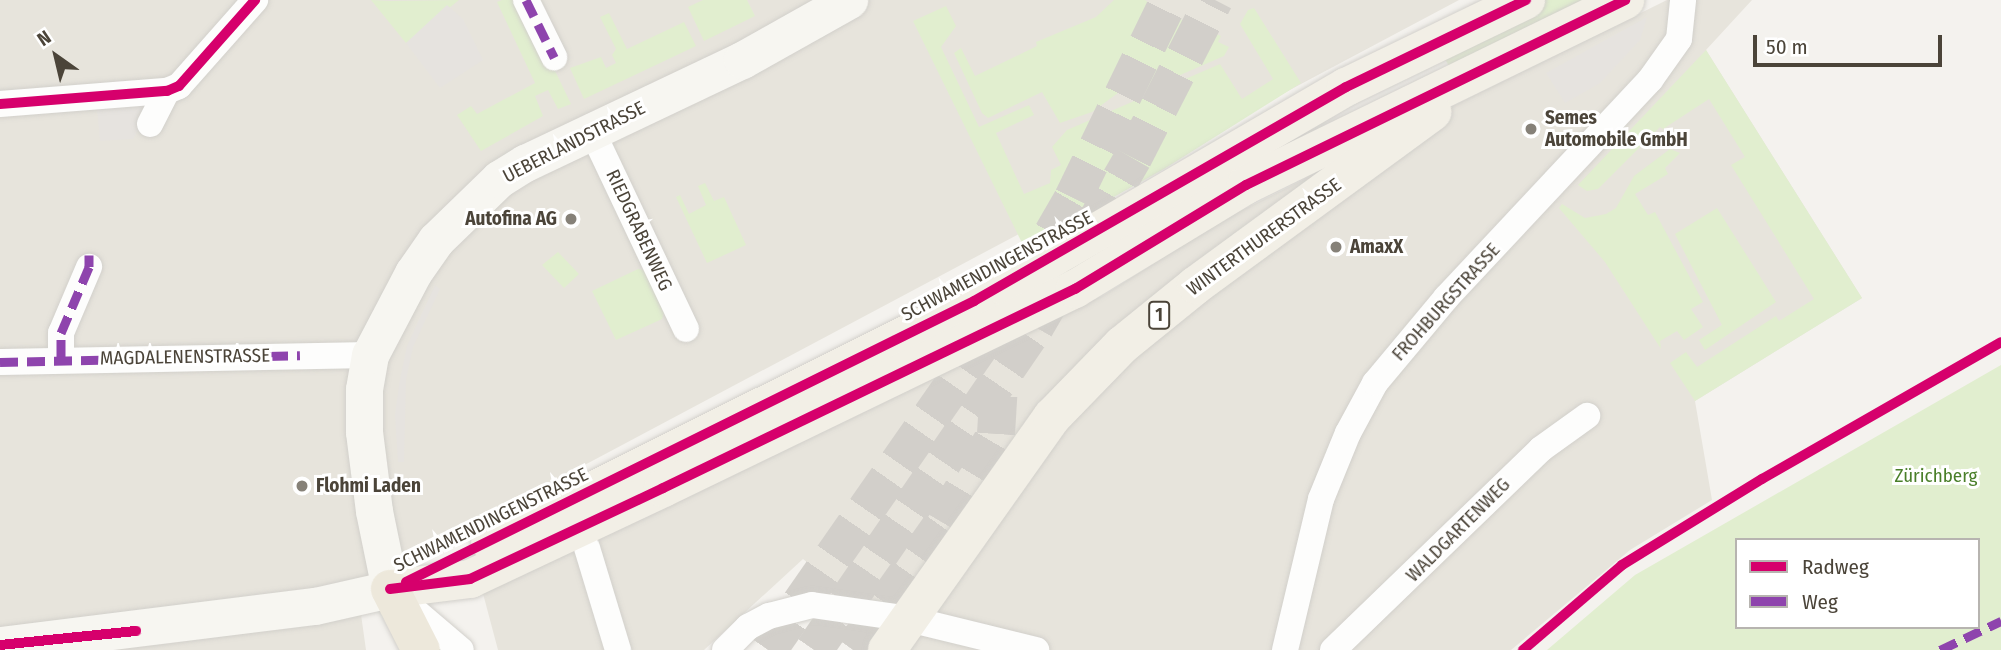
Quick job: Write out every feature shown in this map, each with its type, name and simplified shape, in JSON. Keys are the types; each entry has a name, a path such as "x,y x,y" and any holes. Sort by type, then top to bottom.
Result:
{"highway":[{"path":"390,589 421,650"}],"main road":[{"name":"SCHWAMENDINGENSTRASSE","path":"390,589 974,302 1413,51 1526,0"},
{"path":"1413,51 1431,72 1439,93 1625,0"},
{"name":"SCHWAMENDINGENSTRASSE","path":"390,589 482,574 1075,289 1246,185 1439,93"},
{"name":"WINTERTHURERSTRASSE","path":"887,650 1052,417 1122,345 1196,285 1417,127 1432,111 1439,93"},
{"name":"UEBERLANDSTRASSE","path":"390,589 401,650"}],"street":[{"path":"0,104 167,91 190,76 255,0"},
{"path":"526,0 554,57"},
{"name":"FROHBURGSTRASSE","path":"1285,650 1321,499 1348,433 1375,383 1446,298 1650,80 1679,39 1683,0"},
{"name":"UEBERLANDSTRASSE","path":"390,589 364,432 370,355 413,273 468,206 525,163 742,60 836,7"},
{"path":"150,124 167,91"},
{"name":"RIEDGRABENWEG","path":"592,131 686,329"},
{"path":"61,358 61,334 89,267"},
{"name":"MAGDALENENSTRASSE","path":"0,362 61,358 370,355"},
{"name":"WALDGARTENWEG","path":"1334,650 1541,449 1587,416"},
{"path":"587,548 618,650"},
{"path":"390,589 461,650"},
{"name":"SCHWAMENDINGENSTRASSE","path":"0,645 315,606 390,589"},
{"path":"725,650 748,628 791,608 835,607 909,619 1036,650"}],"shaded area":[{"path":"0,0 1459,0 357,586 366,650 0,650"},
{"path":"1667,0 1752,0 1706,50 1862,298 1695,401 1712,500 1630,550 1511,650 910,650 912,645 803,559 704,650 498,650 481,586 1104,295 1226,218"},
{"path":"447,5 463,19 483,60 440,88 406,43"},
{"path":"1647,17 1640,40 1600,83 1565,103 1546,73"},
{"path":"142,105 143,122 133,139 100,141 97,108"},
{"path":"435,285 440,289 413,347 406,380 404,462 398,462 395,415 400,379 407,346"}],"green space":[{"path":"371,0 390,1 459,0 406,43"},
{"path":"521,0 571,104 558,109 548,90 535,96 543,116 481,151 457,115 471,106 477,114 535,83 497,2"},
{"path":"703,0 747,0 755,16 704,41 688,7"},
{"path":"1114,0 1145,0 1158,10 1221,36 1218,42 1229,47 1224,56 1141,92 1133,82 1092,112 1060,123 1042,92 988,118 982,113 954,53 961,48 975,76 1037,46 1036,42 1096,17"},
{"path":"1544,0 1598,0 1450,67 1441,54"},
{"path":"946,6 956,26 941,47 979,127 1029,105 1034,115 996,133 1024,194 1050,183 1051,170 1061,165 1052,147 1067,130 1220,64 1242,99 1273,79 1240,24 1248,10 1254,8 1301,83 1164,169 1024,247 913,21"},
{"path":"609,13 627,49 684,22 696,46 584,99 570,68 601,57 606,68 616,63 612,55 616,49 600,17"},
{"path":"1706,50 1862,298 1695,401 1670,363 1686,352 1697,367 1776,316 1779,321 1814,299 1731,165 1745,157 1709,99 1663,129 1660,127 1598,189 1587,191 1578,185"},
{"path":"1670,149 1680,153 1665,168 1668,174 1635,194 1648,215 1655,212 1703,302 1691,309 1703,327 1684,340 1677,331 1660,341 1661,349 1605,262 1559,208 1562,204 1585,218 1606,214 1616,208 1634,176"},
{"path":"705,183 714,201 724,197 746,245 707,263 676,197 680,195 689,214 706,205 698,186"},
{"path":"1717,208 1776,302 1705,350 1699,340 1722,325 1675,234"},
{"path":"558,252 579,274 564,288 542,265"},
{"path":"638,269 645,270 665,310 662,319 616,340 592,291"},
{"name":"Zürichberg","path":"2001,365 2001,650 1547,650 1635,575"}],"tunnel":[{"path":"768,650 1024,283 1073,198 1169,0"},
{"path":"814,650 1035,327 1133,158 1214,0"},
{"path":"853,650 943,523 996,434 999,384"}],"marked path":[{"path":"526,0 554,57"},
{"path":"61,358 61,333 89,267 89,255"},
{"path":"0,362 300,355"},
{"path":"1940,650 2001,621"}],"cycle path":[{"path":"0,104 167,91 179,86 255,0"},
{"path":"406,582 974,301 1346,87 1526,0"},
{"path":"390,589 470,579 663,488 1075,289 1246,185 1625,0"},
{"path":"1523,650 1622,565 1762,479 2001,342"},
{"path":"0,645 136,631"}],"place":[{"name":"Semes Automobile GmbH","path":"1531,129"},
{"name":"Autofina AG","path":"571,219"},
{"name":"AmaxX","path":"1336,247"},
{"name":"Flohmi Laden","path":"302,486"}]}
